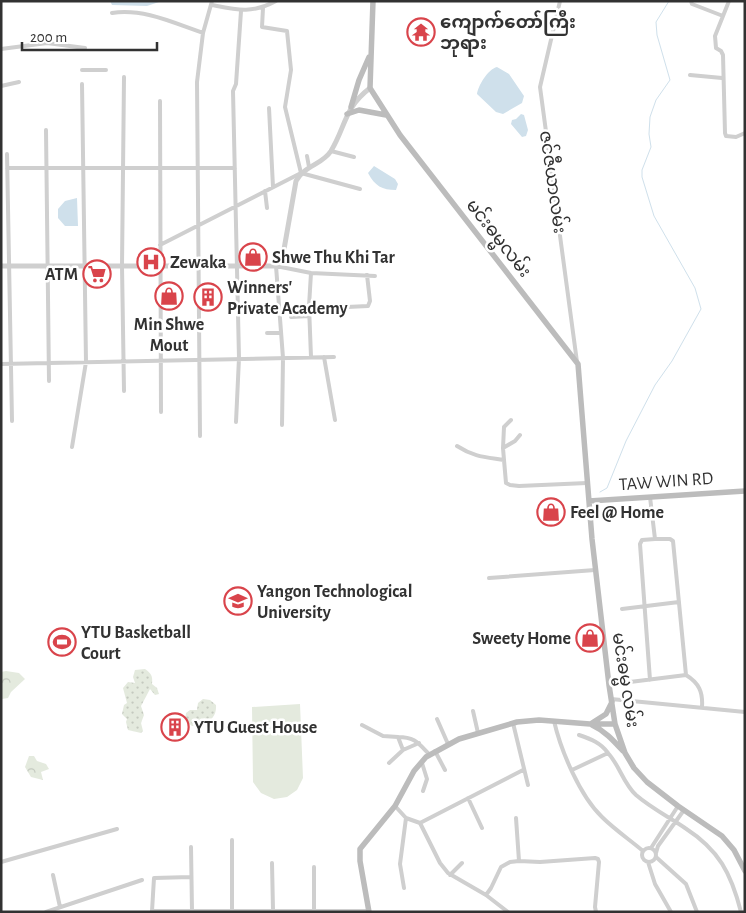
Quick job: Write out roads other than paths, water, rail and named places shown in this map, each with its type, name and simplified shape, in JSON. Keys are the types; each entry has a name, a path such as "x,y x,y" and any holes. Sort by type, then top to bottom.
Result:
{"main road":[{"path":"370,88 373,1"},
{"path":"351,107 370,55"},
{"name":"မင်းဓမ္မလမ်း","path":"370,88 386,115 431,176 578,364"},
{"path":"347,114 359,110 386,115"},
{"path":"578,364 589,501"},
{"name":"TAW WIN RD","path":"589,501 745,491"},
{"name":"မင်းဓမ္မ လမ်း","path":"589,501 595,570 612,700 616,724 625,753 640,776 678,806 722,836 734,850 745,871"},
{"path":"590,724 606,714 612,700"},
{"path":"369,911 360,861 361,845 395,806 414,771 430,754 448,744 478,733 531,720 616,724"},
{"path":"590,724 599,728 614,740 625,753"}],"street":[{"path":"200,436 197,82 203,33 212,3 241,11 264,8 276,1"},
{"name":"ဇင်ဇီယာလမ်း","path":"560,1 540,87 578,364"},
{"path":"691,1 692,4 723,16"},
{"path":"729,1 715,36 716,48 723,55 722,78 726,136 736,137 745,133"},
{"path":"264,8 262,27 287,31 292,70 285,106 301,173 296,181 283,254 276,266 283,358 282,425"},
{"path":"112,13 126,11 151,16 203,33"},
{"path":"236,422 239,358 233,91 236,84 241,11"},
{"path":"1,49 47,43 85,48"},
{"path":"82,70 106,70"},
{"path":"690,75 722,78"},
{"path":"124,77 122,168 124,391"},
{"path":"1,86 19,82"},
{"path":"72,447 86,362 82,84"},
{"path":"160,245 301,173 325,158 331,151 351,107 370,88"},
{"path":"160,101 161,412"},
{"path":"269,108 273,187"},
{"path":"46,130 49,381"},
{"path":"331,151 354,157"},
{"path":"7,154 12,421"},
{"path":"307,156 309,167"},
{"path":"8,168 235,168"},
{"path":"301,173 360,189"},
{"path":"265,191 266,208"},
{"path":"1,266 276,266 311,273 375,276"},
{"path":"311,273 309,316 311,357"},
{"path":"347,307 368,306 370,301 367,275"},
{"path":"291,317 309,316"},
{"path":"267,333 281,333"},
{"path":"324,357 336,420"},
{"path":"1,364 334,357"},
{"path":"511,420 504,427 503,448 506,483 519,486 587,483"},
{"path":"503,448 520,435"},
{"path":"457,446 468,453 480,457 504,460"},
{"path":"650,497 655,539"},
{"path":"650,680 640,544 642,540 670,538 673,541 686,675"},
{"path":"489,578 595,570"},
{"path":"622,609 680,602"},
{"path":"630,682 686,675 696,681 701,689 702,707"},
{"path":"612,700 745,712"},
{"path":"473,710 478,733"},
{"path":"437,719 448,744"},
{"path":"554,722 559,744 588,800 601,816 643,851"},
{"path":"513,723 528,785"},
{"path":"362,725 383,736 408,737 419,743 430,754"},
{"path":"579,736 591,739 604,747 623,780 636,794 705,843 722,860 732,881 741,912"},
{"path":"398,737 403,750"},
{"path":"389,763 403,750 419,743"},
{"path":"436,751 445,770"},
{"path":"572,770 608,754"},
{"path":"422,761 427,779 423,791"},
{"path":"420,823 523,770"},
{"path":"468,798 482,828"},
{"path":"395,806 406,818 420,823 437,859 450,875 486,895 508,912"},
{"path":"643,851 651,848 678,806"},
{"path":"648,862 654,860 658,846 684,810"},
{"path":"404,888 400,864 406,818"},
{"path":"516,818 519,861"},
{"path":"1,862 117,829"},
{"path":"232,840 232,910"},
{"path":"191,847 192,910"},
{"path":"651,848 686,884 697,912"},
{"path":"643,851 643,858 648,862 655,884 671,912"},
{"path":"486,895 501,867 510,862 598,859 596,912"},
{"path":"450,875 462,862"},
{"path":"272,863 272,910"},
{"path":"314,867 314,911"},
{"path":"53,875 60,907"},
{"path":"191,877 154,878 152,911 369,911"},
{"path":"46,912 142,880"}],"water":[{"path":"110,1 162,1 147,6 112,5"},
{"path":"497,67 509,74 524,96 522,103 503,114 496,112 477,94 484,78"},
{"path":"521,114 524,115 528,130 526,136 522,137 511,124 512,120"},
{"path":"374,166 395,179 398,184 396,190 383,188 373,181 368,173"},
{"path":"77,198 78,226 65,226 58,218 58,209 65,201"}],"waterway":[{"path":"600,492 607,488 626,441 655,385 672,361 701,309 695,288 654,216 642,177 642,170 651,147 649,134 650,117 656,100 670,80 657,35 656,22 669,1"}],"place":[{"name":"ကျောက်တော်ကြီး ဘုရား","path":"421,32"},
{"name":"Shwe Thu Khi Tar","path":"253,257"},
{"name":"Zewaka","path":"151,262"},
{"name":"ATM","path":"97,274"},
{"name":"Min Shwe Mout","path":"169,296"},
{"name":"Winners' Private Academy","path":"208,297"},
{"name":"Feel @ Home","path":"551,512"},
{"name":"Yangon Technological University","path":"238,601"},
{"name":"Sweety Home","path":"590,638"},
{"name":"YTU Basketball Court","path":"62,642"},
{"name":"YTU Guest House","path":"175,727"}]}
